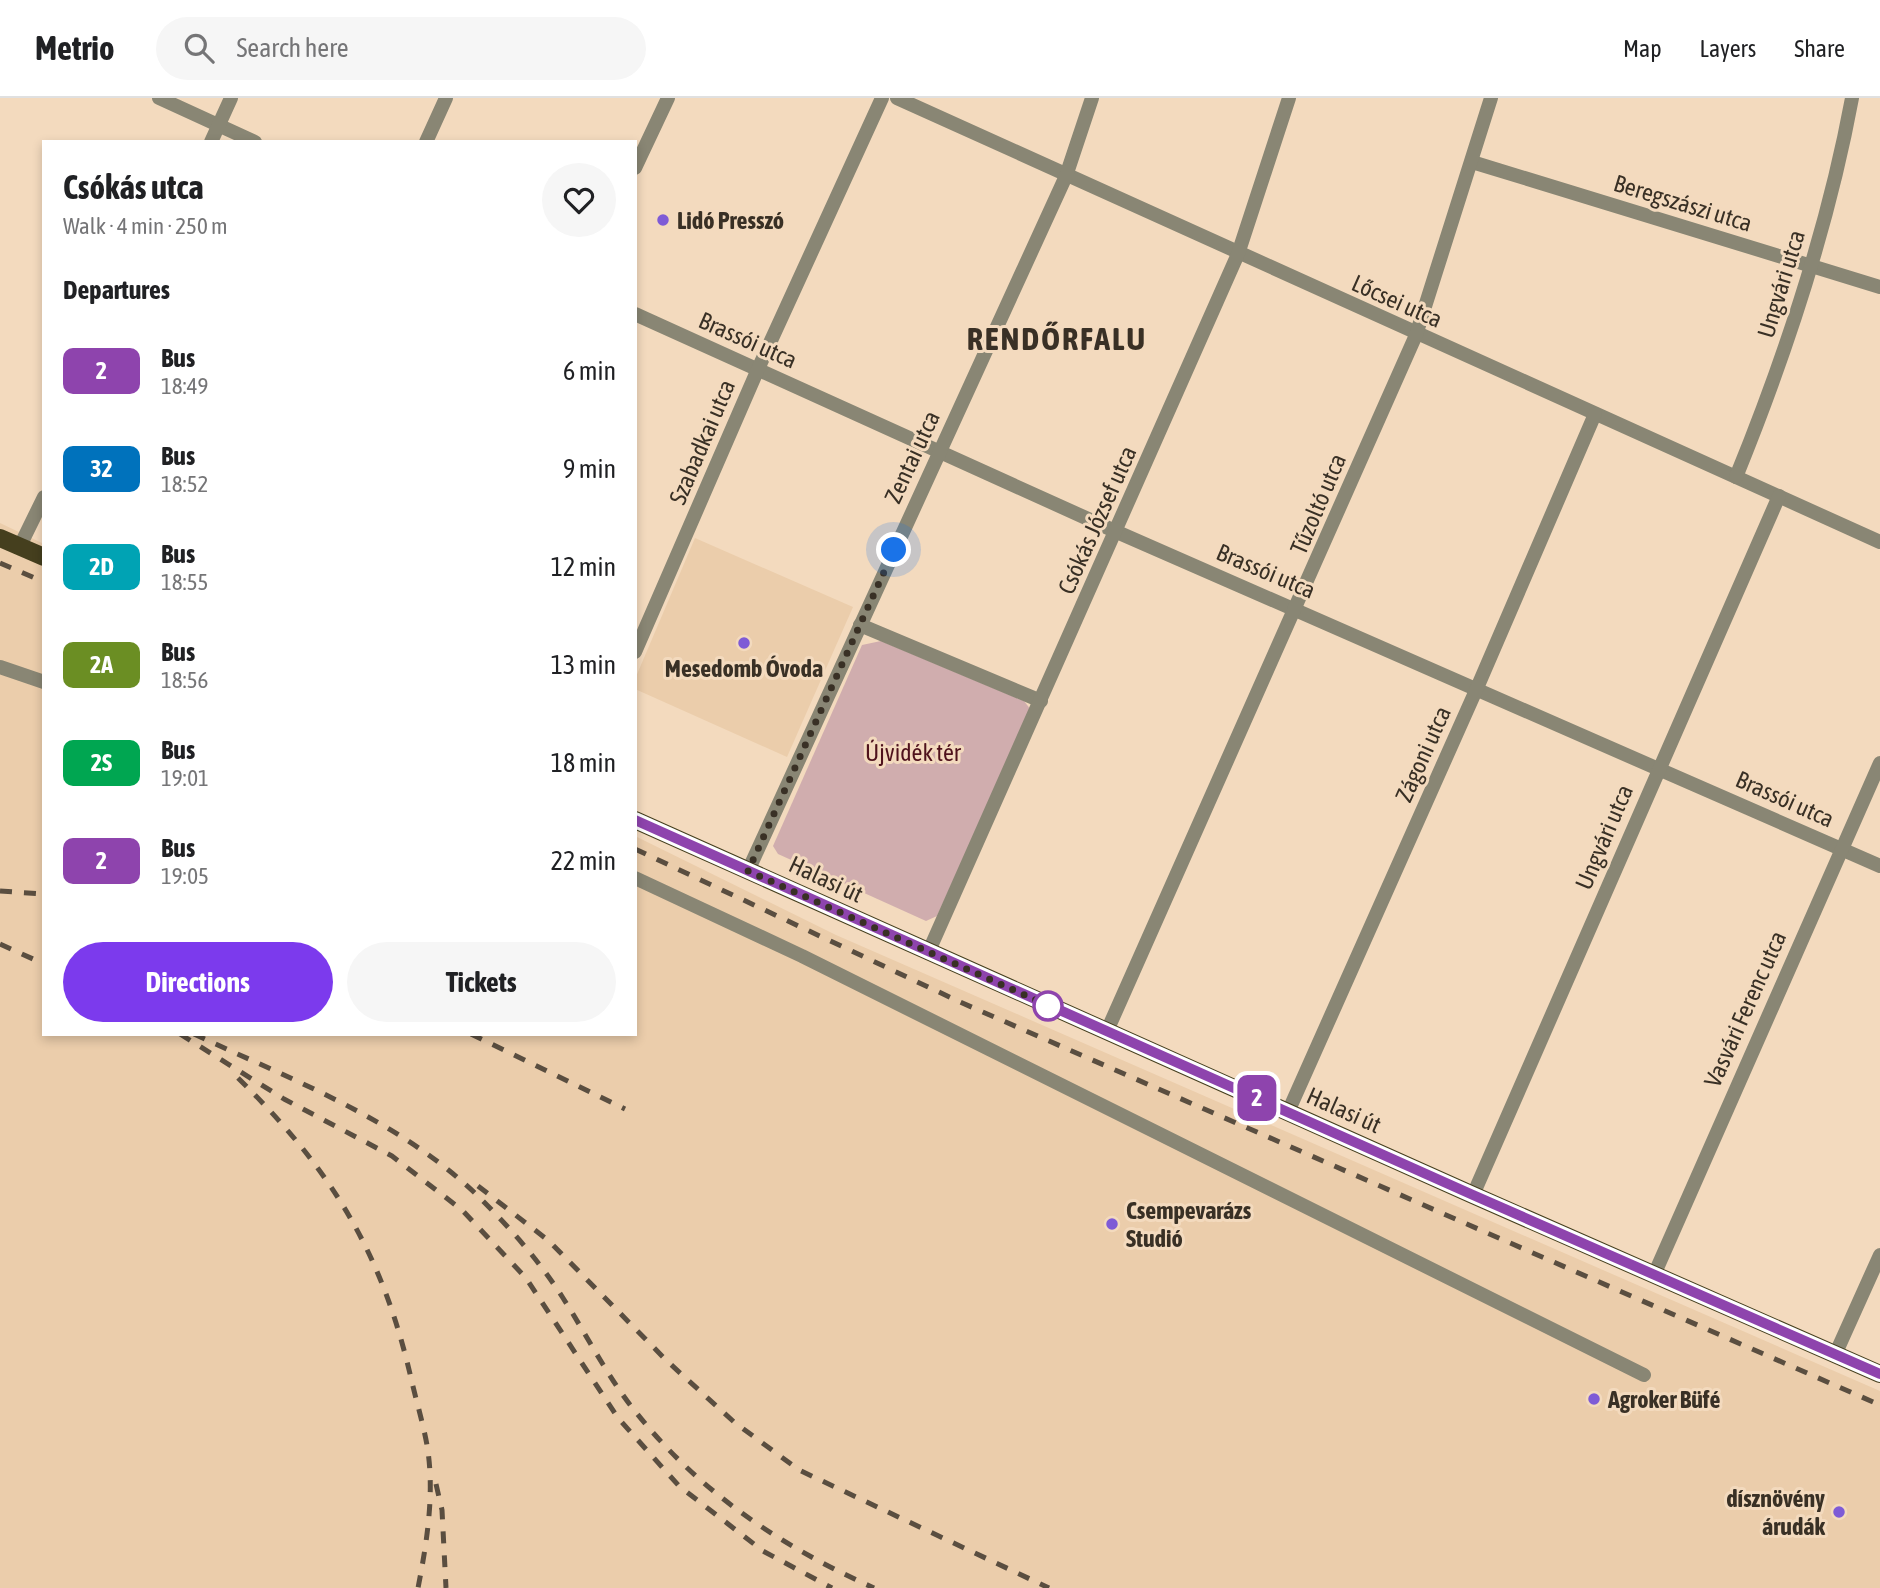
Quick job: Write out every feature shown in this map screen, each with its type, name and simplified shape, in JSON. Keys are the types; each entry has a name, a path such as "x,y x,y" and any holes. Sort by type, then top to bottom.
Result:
{"main road":[{"path":"0,538 42,555"},
{"name":"Halasi út","path":"637,821 928,953 1880,1374"}],"street":[{"path":"159,98 251,140"},
{"path":"212,140 231,98"},
{"path":"427,140 446,98"},
{"path":"637,164 667,98"},
{"name":"Szabadkai utca","path":"637,647 758,369 882,98"},
{"name":"Lőcsei utca","path":"897,98 1416,335 1880,542"},
{"name":"Zentai utca","path":"748,871 1066,176 1092,98"},
{"name":"Csókás József utca","path":"928,953 1238,254 1289,98"},
{"name":"Tűzoltó utca","path":"1107,1031 1297,609 1416,335 1491,98"},
{"name":"Ungvári utca","path":"1736,477 1775,381 1811,267 1841,158 1852,98"},
{"name":"Beregszászi utca","path":"1472,162 1880,287"},
{"name":"Brassói utca","path":"637,315 1117,532 1880,866"},
{"name":"Zágoni utca","path":"1288,1112 1477,688 1595,414"},
{"name":"Ungvári utca","path":"1473,1195 1779,496"},
{"path":"20,546 42,500"},
{"path":"860,625 1041,701"},
{"path":"0,667 42,681"},
{"name":"Vasvári Ferenc utca","path":"1654,1275 1880,762"},
{"path":"637,879 802,956 1644,1375"},
{"path":"1835,1355 1880,1255"}],"shaded area":[{"path":"0,523 42,543 42,1036 637,1036 637,837 836,935 1880,1391 1880,1588 0,1588"},
{"name":"Mesedomb Óvoda","path":"695,538 853,607 787,757 637,690 637,674"}],"green space":[{"name":"Újvidék tér","path":"881,641 1024,701 1031,710 937,916 926,921 778,854 773,846 862,645"}],"railway":[{"path":"0,563 42,581"},
{"path":"637,850 960,1002 1880,1405"},
{"path":"0,891 42,894"},
{"path":"0,944 42,963"},
{"path":"183,1036 284,1099 392,1156 462,1210 526,1278 618,1418 679,1486 763,1551 832,1588"},
{"path":"198,1036 346,1105 418,1147 451,1172 493,1211 535,1259 563,1298 631,1406 682,1463 740,1512 772,1533 874,1588"},
{"path":"475,1036 625,1109"},
{"path":"238,1078 271,1112 326,1180 368,1252 385,1291 411,1378 429,1463 429,1517 418,1588"},
{"path":"478,1186 549,1241 667,1361 734,1422 799,1470 1049,1588"},
{"path":"436,1484 442,1510 446,1588"}],"bus line":[{"name":"2","path":"637,821 928,953 1880,1374"}],"place":[{"name":"Lidó Presszó","path":"663,220"},
{"name":"Mesedomb Óvoda","path":"744,643"},
{"name":"Csempevarázs Studió","path":"1112,1224"},
{"name":"Agroker Büfé","path":"1594,1399"},
{"name":"dísznövény árudák","path":"1839,1512"}],"district":[{"name":"RENDŐRFALU","path":"1057,338"}],"route":[{"path":"894,550 748,871 1056,1009 1048,1006"}]}
